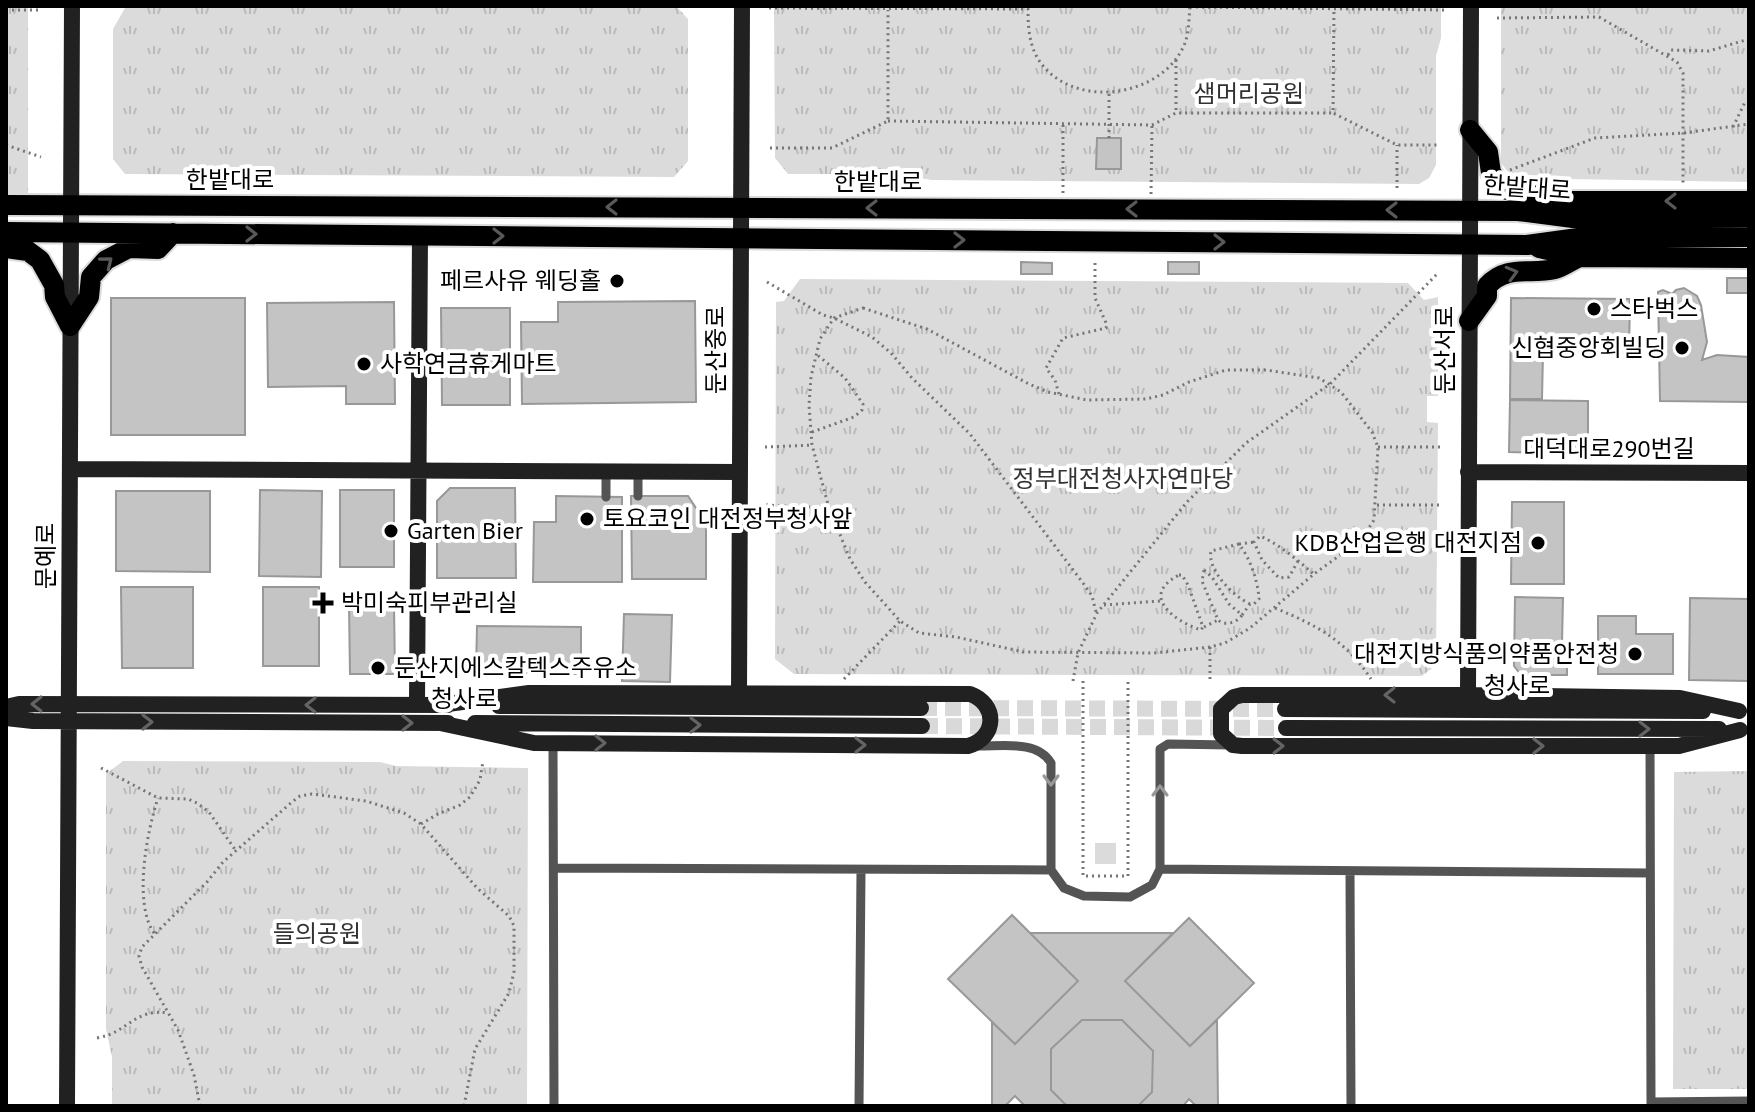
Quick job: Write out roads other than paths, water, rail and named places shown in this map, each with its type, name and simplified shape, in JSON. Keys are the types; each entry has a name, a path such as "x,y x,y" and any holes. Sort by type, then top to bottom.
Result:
{"main road":[{"path":"1470,130 1488,152 1491,173 1504,189 1527,195 1564,196 1572,201"},
{"path":"1518,211 1572,201 1749,201"},
{"name":"한밭대로","path":"6,205 1470,210 1518,211 1573,218 1749,217"},
{"name":"한밭대로","path":"6,232 1527,245 1578,238 1749,237"},
{"path":"6,248 28,251 40,260 54,285 55,297 70,326 89,297 91,277 106,260 129,248 158,249 173,233"},
{"path":"1527,245 1579,257 1749,258"},
{"path":"1469,321 1487,296 1487,286 1506,272 1555,269 1579,257"}],"street":[{"name":"문예로","path":"67,1106 72,6"},
{"name":"둔산중로","path":"739,694 742,6"},
{"name":"둔산서로","path":"1468,695 1471,6"},
{"path":"417,705 420,235"},
{"path":"70,469 739,472"},
{"name":"대덕대로290번길","path":"1468,472 1749,473"},
{"path":"440,705 529,693 970,694 984,702 991,716 991,725 983,739 968,746 534,743 440,723"},
{"path":"1744,711 1680,698 1242,695 1227,702 1221,709 1221,734 1233,745 1242,746 1679,746 1744,730"},
{"name":"청사로","path":"6,707 69,704 921,708"},
{"name":"청사로","path":"1285,709 1744,711"},
{"name":"청사로","path":"6,718 69,722 922,726"},
{"name":"청사로","path":"1286,728 1744,730"}],"lane":[{"path":"606,471 606,497"},
{"path":"638,472 638,496"},
{"path":"553,743 554,1106"},
{"path":"968,746 1032,747 1048,757 1051,763 1051,870 1064,888 1084,896 1130,897 1152,885 1160,869 1160,749 1168,744 1242,746"},
{"path":"1650,746 1651,1104 1749,1101"},
{"path":"554,868 1051,870"},
{"path":"1160,869 1650,873"},
{"path":"859,1106 861,870"},
{"path":"1350,872 1351,1106"}],"tunnel":[{"path":"921,708 1285,709"},
{"path":"922,726 1286,728"}],"place":[{"name":"페르사유 웨딩홀","path":"617,281"},
{"name":"스타벅스","path":"1594,309"},
{"name":"신협중앙회빌딩","path":"1682,348"},
{"name":"사학연금휴게마트","path":"364,364"},
{"name":"토요코인 대전정부청사앞","path":"587,519"},
{"name":"Garten Bier","path":"391,531"},
{"name":"KDB산업은행 대전지점","path":"1538,543"},
{"name":"박미숙피부관리실","path":"323,603"},
{"name":"대전지방식품의약품안전청","path":"1635,654"},
{"name":"둔산지에스칼텍스주유소","path":"378,668"}],"park label":[{"name":"샘머리공원","path":"1249,94"},
{"name":"정부대전청사자연마당","path":"1123,479"},
{"name":"들의공원","path":"317,934"}]}
